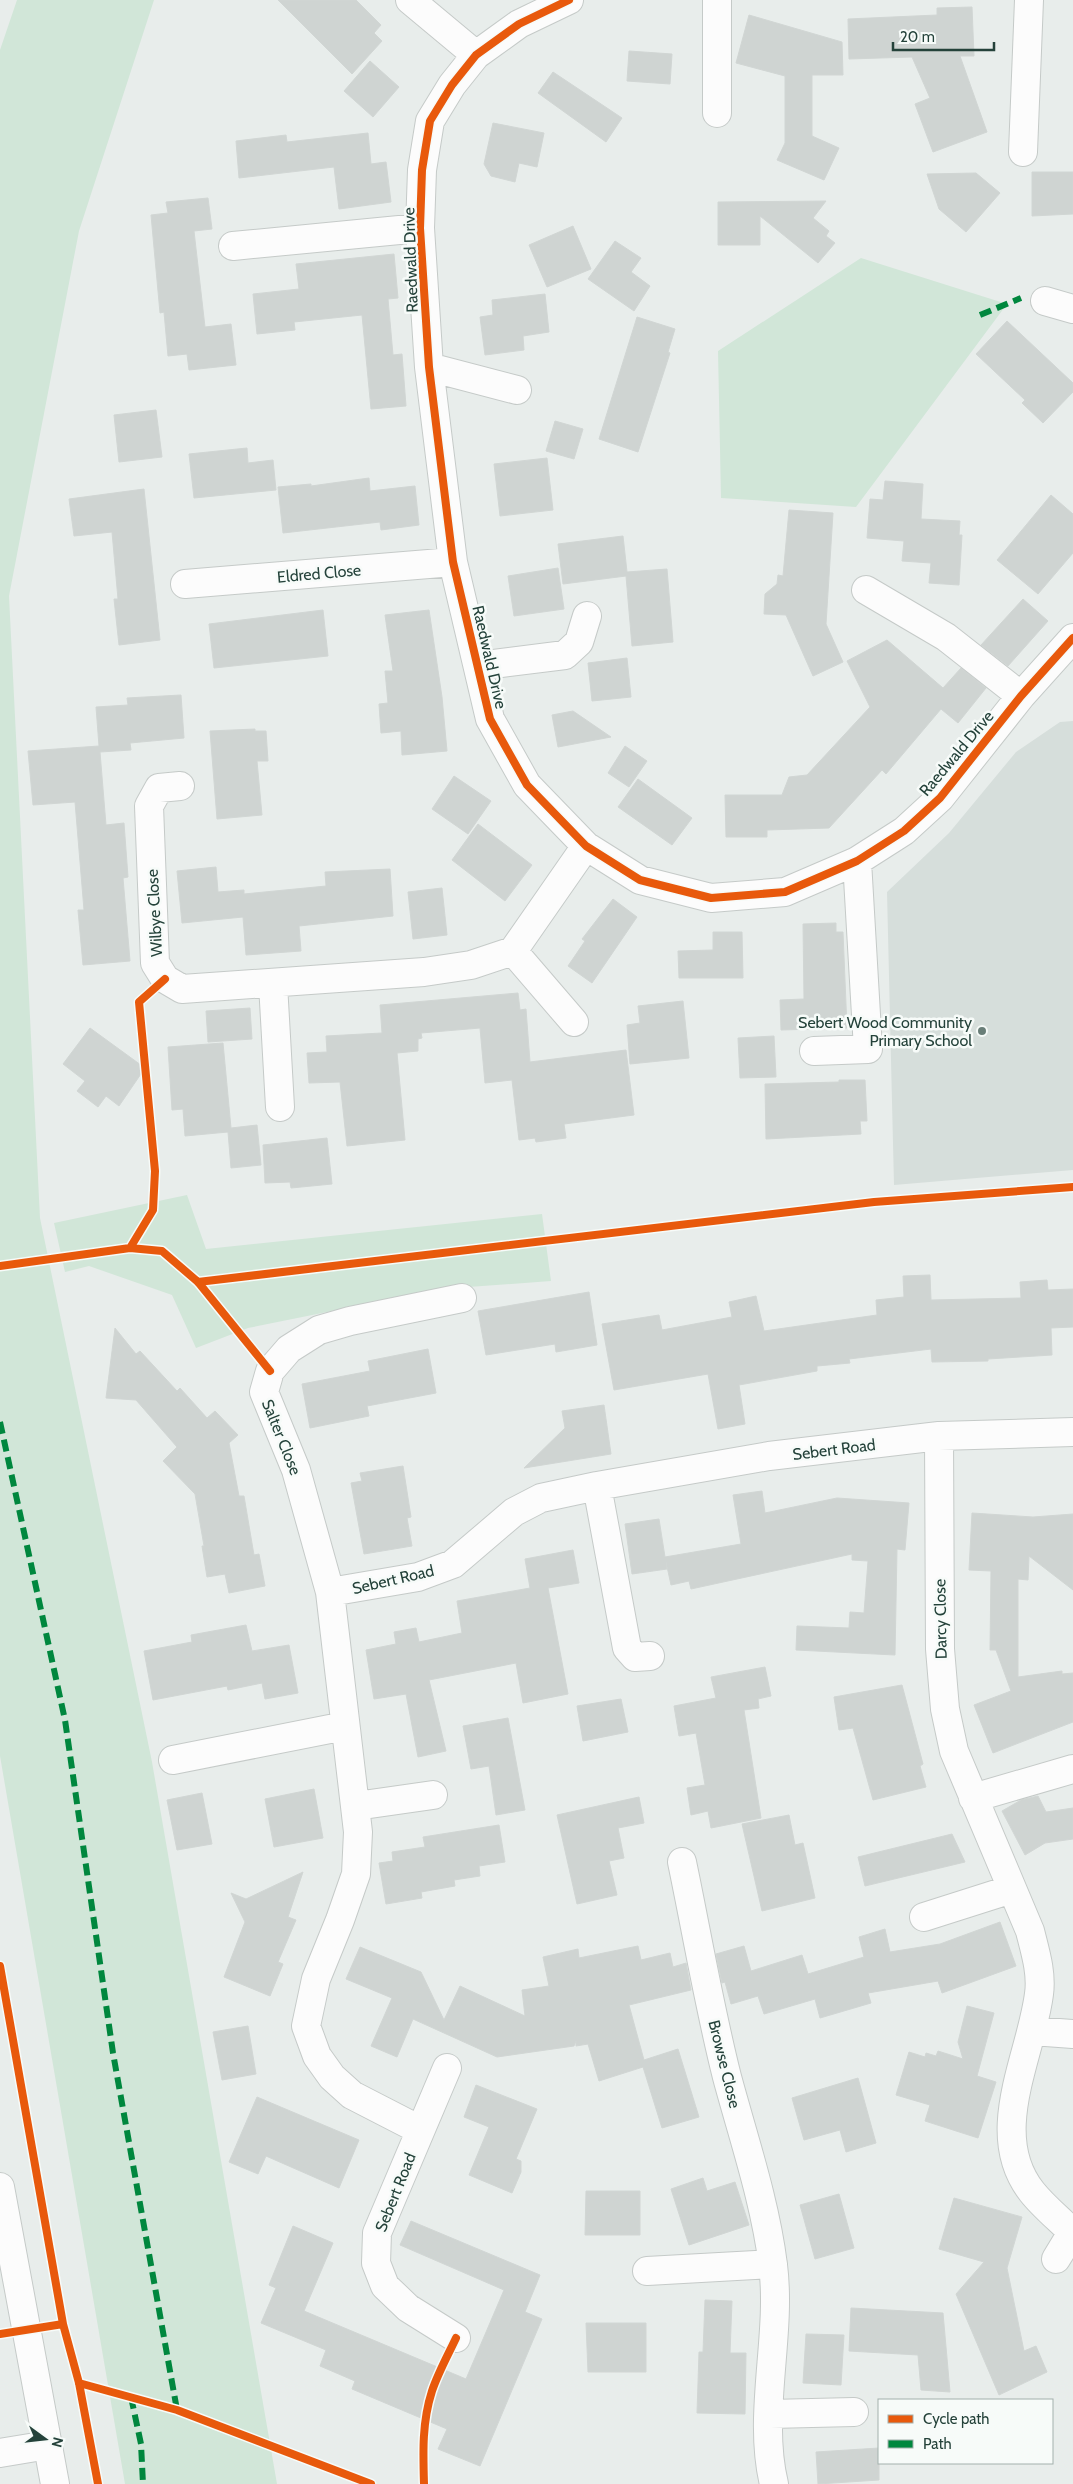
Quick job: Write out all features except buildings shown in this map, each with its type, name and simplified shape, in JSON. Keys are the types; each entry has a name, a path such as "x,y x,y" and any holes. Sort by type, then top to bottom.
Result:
{"street":[{"path":"410,0 476,55"},
{"name":"Raedwald Drive","path":"569,0 518,24 476,55 452,85 430,121 422,170 420,228 429,367 454,562 490,719 527,785 586,846 640,880 710,898 785,892 857,861 904,831 940,798 1021,696 1073,638"},
{"path":"716,113 717,0"},
{"path":"1024,152 1029,0"},
{"name":"Raedwald Drive","path":"233,246 420,228"},
{"path":"1045,301 1073,310"},
{"path":"429,367 517,390"},
{"name":"Eldred Close","path":"184,584 454,562"},
{"path":"866,590 946,637 1021,696"},
{"name":"Raedwald Drive","path":"478,666 565,655 579,642 587,616"},
{"name":"Wilbye Close","path":"180,786 159,788 149,806 155,963 165,979 182,989 424,972 471,965 513,950"},
{"path":"574,1022 513,950 586,846"},
{"path":"814,1051 868,1049 857,861"},
{"path":"274,984 280,1107"},
{"name":"Salter Close","path":"330,1592 296,1470 264,1392 270,1372 289,1349 319,1330 350,1321 462,1298"},
{"name":"Sebert Road","path":"420,2130 352,2095 332,2077 316,2056 306,2026 316,1979 356,1874 358,1832 356,1806 330,1592 418,1576 452,1564 514,1512 541,1498 597,1486 769,1456 939,1436 1073,1432"},
{"name":"Darcy Close","path":"939,1436 940,1649 944,1692 954,1752 1030,1931 1038,1962 1040,1992 1032,2032 1013,2102 1010,2128 1015,2160 1031,2191 1073,2232 1056,2259"},
{"path":"597,1486 627,1648 636,1657 650,1656"},
{"path":"173,1760 345,1726"},
{"path":"973,1798 1073,1769"},
{"path":"356,1806 433,1795"},
{"name":"Browse Close","path":"682,1862 711,2006 727,2076 764,2209 773,2264 776,2296 770,2414 770,2465 774,2484"},
{"path":"924,1917 1012,1889"},
{"path":"1032,2032 1073,2034"},
{"name":"Sebert Road","path":"447,2068 377,2233 376,2263 385,2286 408,2308 456,2338"},
{"path":"0,2187 55,2484"},
{"path":"647,2271 773,2264"},
{"path":"770,2414 854,2412"},
{"path":"0,2453 48,2445"}],"shaded area":[{"name":"Sebert Wood Community Primary School","path":"1073,721 1073,1170 894,1185 887,892 949,833 1016,752 1060,722"}],"green space":[{"path":"17,0 154,0 79,231 9,596 40,1218 152,1762 277,2484 125,2484 0,1756 0,50"},
{"path":"861,258 1007,304 856,507 721,498 718,351"},
{"path":"187,1195 206,1249 542,1214 551,1281 441,1289 248,1328 196,1348 172,1295 89,1266 65,1272 54,1223"}],"marked path":[{"path":"980,315 1021,298"},
{"path":"0,1422 65,1720 113,2053 177,2410"},
{"path":"131,2397 141,2444 143,2484"}],"cycle path":[{"path":"569,0 519,24 476,55 452,85 430,121 422,170 420,228 429,367 453,562 490,719 527,785 586,846 640,880 711,898 785,892 857,861 904,831 940,798 1021,696 1073,638"},
{"path":"130,1248 153,1210 155,1171 139,1002 165,979"},
{"path":"198,1282 874,1202 1073,1187"},
{"path":"0,1266 130,1248 162,1251 198,1282 270,1371"},
{"path":"0,1966 63,2324 79,2383 98,2484"},
{"path":"0,2334 63,2324"},
{"path":"424,2484 423,2460 426,2414 437,2378 456,2338"},
{"path":"79,2383 177,2410 371,2484"}],"place":[{"name":"Sebert Wood Community Primary School","path":"982,1031"}]}
